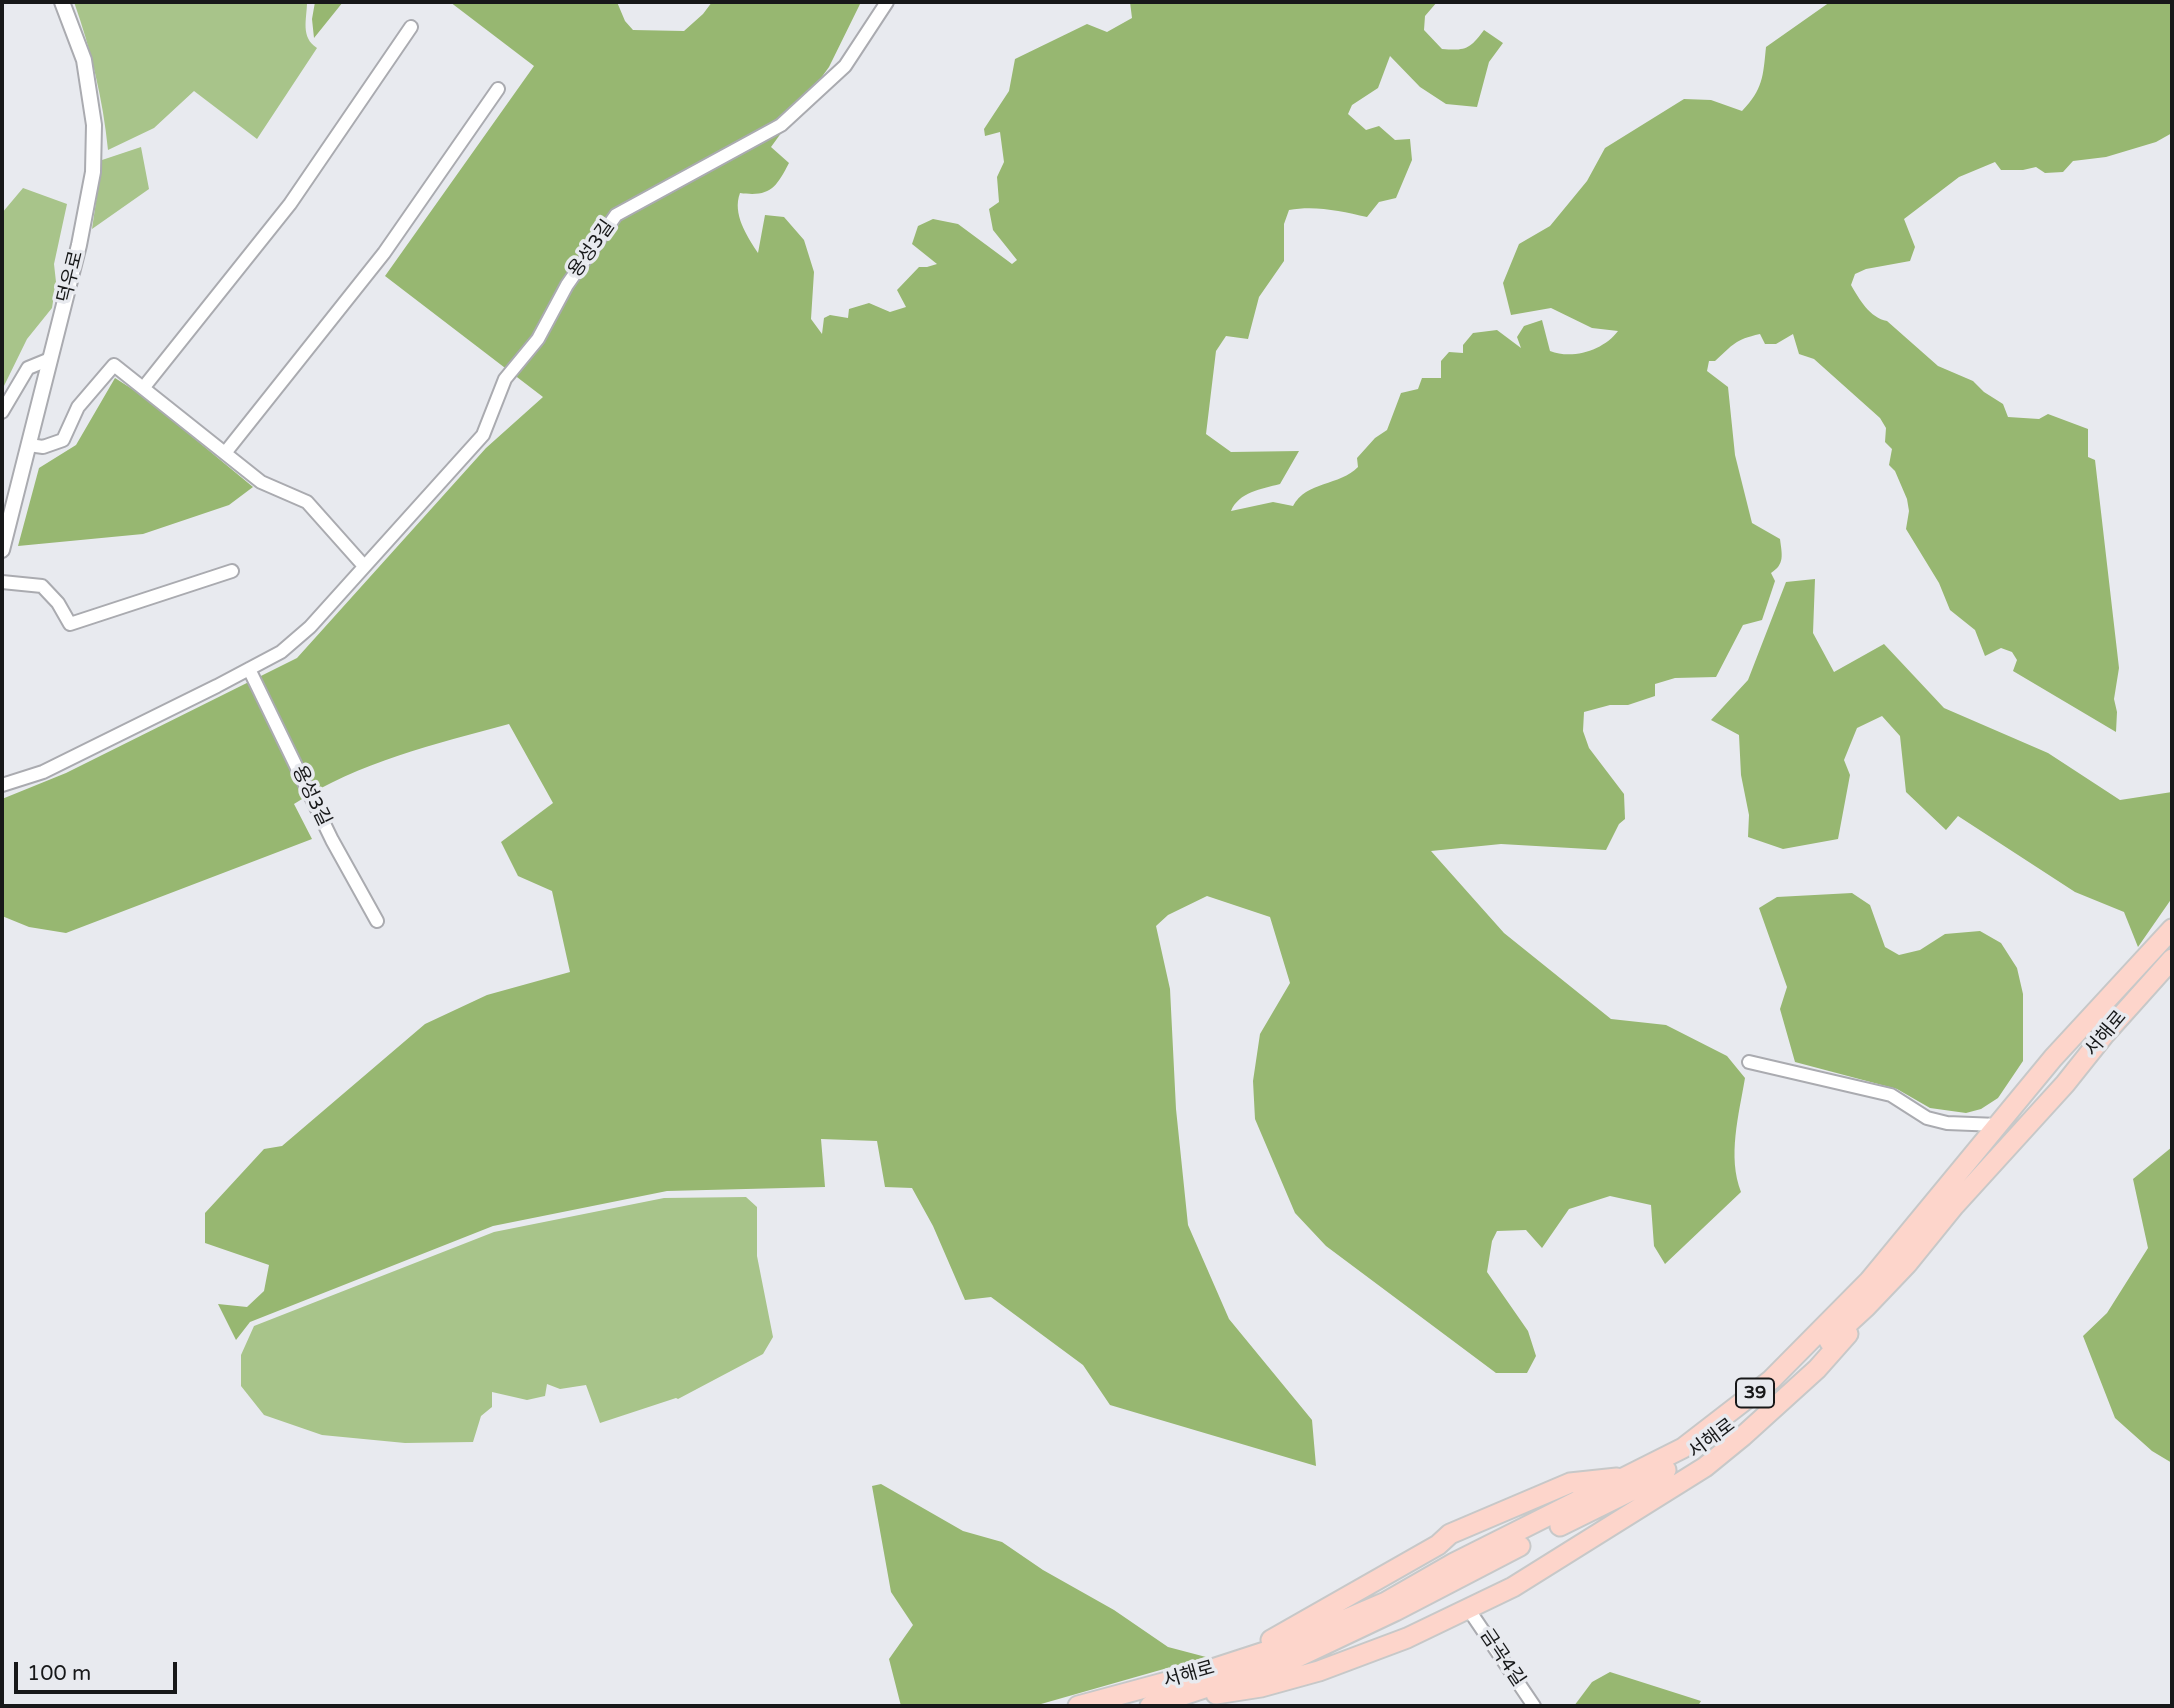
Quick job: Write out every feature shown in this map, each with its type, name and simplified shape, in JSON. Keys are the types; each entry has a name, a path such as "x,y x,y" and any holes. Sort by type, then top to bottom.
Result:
{"main road":[{"name":"서해로","path":"1077,1706 1200,1673 1283,1646 1386,1602 1454,1563 1683,1448 1771,1380 1869,1281 2053,1058 2172,929"},
{"name":"서해로","path":"1150,1706 1298,1657 1395,1611 1631,1491 1689,1457 1768,1396 1866,1307 2172,959"},
{"path":"1184,1695 1224,1694 1319,1671 1404,1639 1513,1587 1705,1467 1818,1369 1843,1342 1866,1307"},
{"path":"1237,1661 1317,1612 1438,1545 1450,1534 1570,1483 1625,1478"}],"street":[{"name":"덕우로","path":"2,550 82,233 93,172 94,125 84,60 62,2"},
{"name":"용성3길","path":"2,785 43,772 249,669 281,652 310,627 483,435 505,379 538,339 567,285 616,215 781,125 845,66 887,2"},
{"path":"144,387 290,204 411,27"},
{"path":"225,453 384,253 498,89"},
{"path":"2,412 28,368 50,359"},
{"path":"29,445 43,447 63,440 78,407 114,365 261,482 307,502 364,566"},
{"path":"2,582 42,586 58,603 70,624 232,570"},
{"name":"용성3길","path":"249,669 332,840 377,921"},
{"path":"1749,1062 1891,1095 1927,1118 1948,1123 1998,1125"},
{"name":"금곡4길","path":"1469,1610 1534,1706"}],"green space":[{"path":"74,2 307,2 306,33 317,48 257,139 194,91 154,128 108,150 96,75"},
{"path":"315,2 343,2 314,38 312,19"},
{"path":"450,2 617,2 625,21 633,30 684,31 712,2 861,2 829,67 771,147 789,163 780,179 765,192 740,193 738,201 742,225 758,253 765,215 784,217 804,240 814,272 811,319 822,334 824,318 830,315 848,318 849,309 869,303 890,312 906,307 897,290 919,267 937,264 912,244 918,226 933,219 958,224 1012,264 1017,260 993,230 989,209 999,202 997,177 1004,162 1000,132 985,136 984,129 1009,91 1015,59 1087,24 1107,32 1132,18 1130,2 1437,2 1425,16 1424,30 1442,49 1457,50 1467,47 1484,30 1503,43 1489,62 1477,107 1446,104 1420,87 1390,56 1378,88 1352,105 1348,114 1366,130 1379,126 1395,140 1410,139 1412,160 1396,198 1379,202 1367,217 1318,208 1289,210 1284,224 1284,261 1259,297 1248,339 1226,336 1216,351 1206,434 1231,452 1299,451 1280,484 1245,495 1231,511 1273,502 1293,506 1306,492 1351,473 1358,467 1357,458 1375,438 1387,430 1401,393 1418,389 1422,378 1441,378 1441,361 1449,352 1463,353 1463,345 1473,333 1497,330 1521,348 1517,337 1524,326 1542,320 1550,351 1559,354 1587,352 1612,338 1618,331 1592,328 1551,308 1511,315 1503,283 1519,244 1550,226 1587,181 1605,148 1684,99 1711,100 1742,111 1761,82 1766,47 1830,2 2172,2 2172,133 2156,142 2106,157 2073,161 2063,172 2045,173 2036,167 2001,170 1995,162 1959,177 1904,219 1915,247 1910,261 1866,269 1855,274 1851,285 1870,312 1887,321 1938,366 1973,381 2003,404 2008,417 2039,419 2048,414 2088,429 2088,457 2095,460 2119,668 2114,699 2117,712 2116,732 2013,671 2017,660 2012,652 2001,648 1985,656 1975,630 1950,610 1939,583 1906,529 1909,511 1907,499 1895,471 1889,465 1892,449 1885,442 1886,428 1880,418 1814,359 1799,354 1793,334 1776,344 1765,344 1760,334 1751,336 1735,343 1715,361 1709,361 1707,371 1728,387 1735,455 1752,523 1780,539 1782,559 1771,573 1775,581 1762,620 1743,625 1716,677 1675,678 1655,684 1655,696 1628,705 1610,705 1584,712 1583,731 1589,748 1624,794 1625,819 1619,824 1606,850 1501,844 1431,851 1504,933 1611,1019 1666,1025 1727,1056 1745,1078 1735,1150 1737,1179 1741,1192 1665,1264 1654,1246 1651,1205 1610,1196 1569,1209 1542,1248 1526,1230 1497,1231 1492,1241 1487,1272 1528,1331 1536,1356 1527,1373 1496,1373 1326,1246 1295,1213 1255,1119 1253,1081 1260,1034 1290,983 1270,917 1207,896 1168,915 1156,926 1170,989 1176,1109 1188,1225 1229,1319 1312,1420 1316,1466 1110,1405 1083,1365 991,1297 965,1300 933,1226 912,1188 885,1187 877,1141 821,1139 825,1187 667,1191 493,1226 250,1322 236,1340 218,1304 247,1307 264,1291 269,1265 205,1243 205,1213 264,1149 282,1146 425,1024 487,995 570,972 552,891 518,876 501,842 553,803 509,724 398,756 319,789 294,804 312,839 66,933 29,927 2,916 2,799 66,773 297,658 486,448 543,397 385,276 534,66"},
{"path":"141,147 149,189 92,229 102,160"},
{"path":"23,188 67,204 54,264 56,282 52,308 27,339 2,390 2,213"},
{"path":"115,378 143,396 253,487 229,505 143,534 18,546 39,468 76,445"},
{"path":"1815,579 1813,633 1834,672 1884,644 1944,708 2048,753 2120,800 2172,792 2172,898 2138,947 2124,912 2075,892 1958,816 1946,830 1906,792 1900,736 1882,716 1857,728 1844,760 1850,775 1838,839 1783,849 1748,837 1749,815 1741,775 1739,735 1711,720 1748,680 1786,582"},
{"path":"1852,893 1870,905 1885,947 1899,955 1920,950 1945,934 1980,931 2001,943 2017,968 2023,994 2023,1061 1998,1098 1981,1109 1966,1113 1930,1108 1897,1089 1795,1062 1780,1009 1787,987 1759,908 1777,897"},
{"path":"2172,1147 2172,1463 2152,1451 2115,1418 2083,1336 2107,1313 2148,1248 2133,1179"},
{"path":"746,1197 757,1207 757,1256 773,1337 763,1354 678,1399 600,1423 586,1385 560,1389 547,1384 545,1396 527,1400 492,1392 492,1407 481,1416 473,1442 405,1443 322,1435 264,1415 241,1386 241,1355 254,1326 494,1232 664,1198"},
{"path":"881,1484 963,1531 1002,1542 1043,1570 1114,1610 1168,1647 1206,1657 1034,1706 901,1706 889,1659 913,1625 891,1592 872,1486"},
{"path":"1610,1672 1701,1701 1698,1706 1574,1706 1592,1682"}]}
